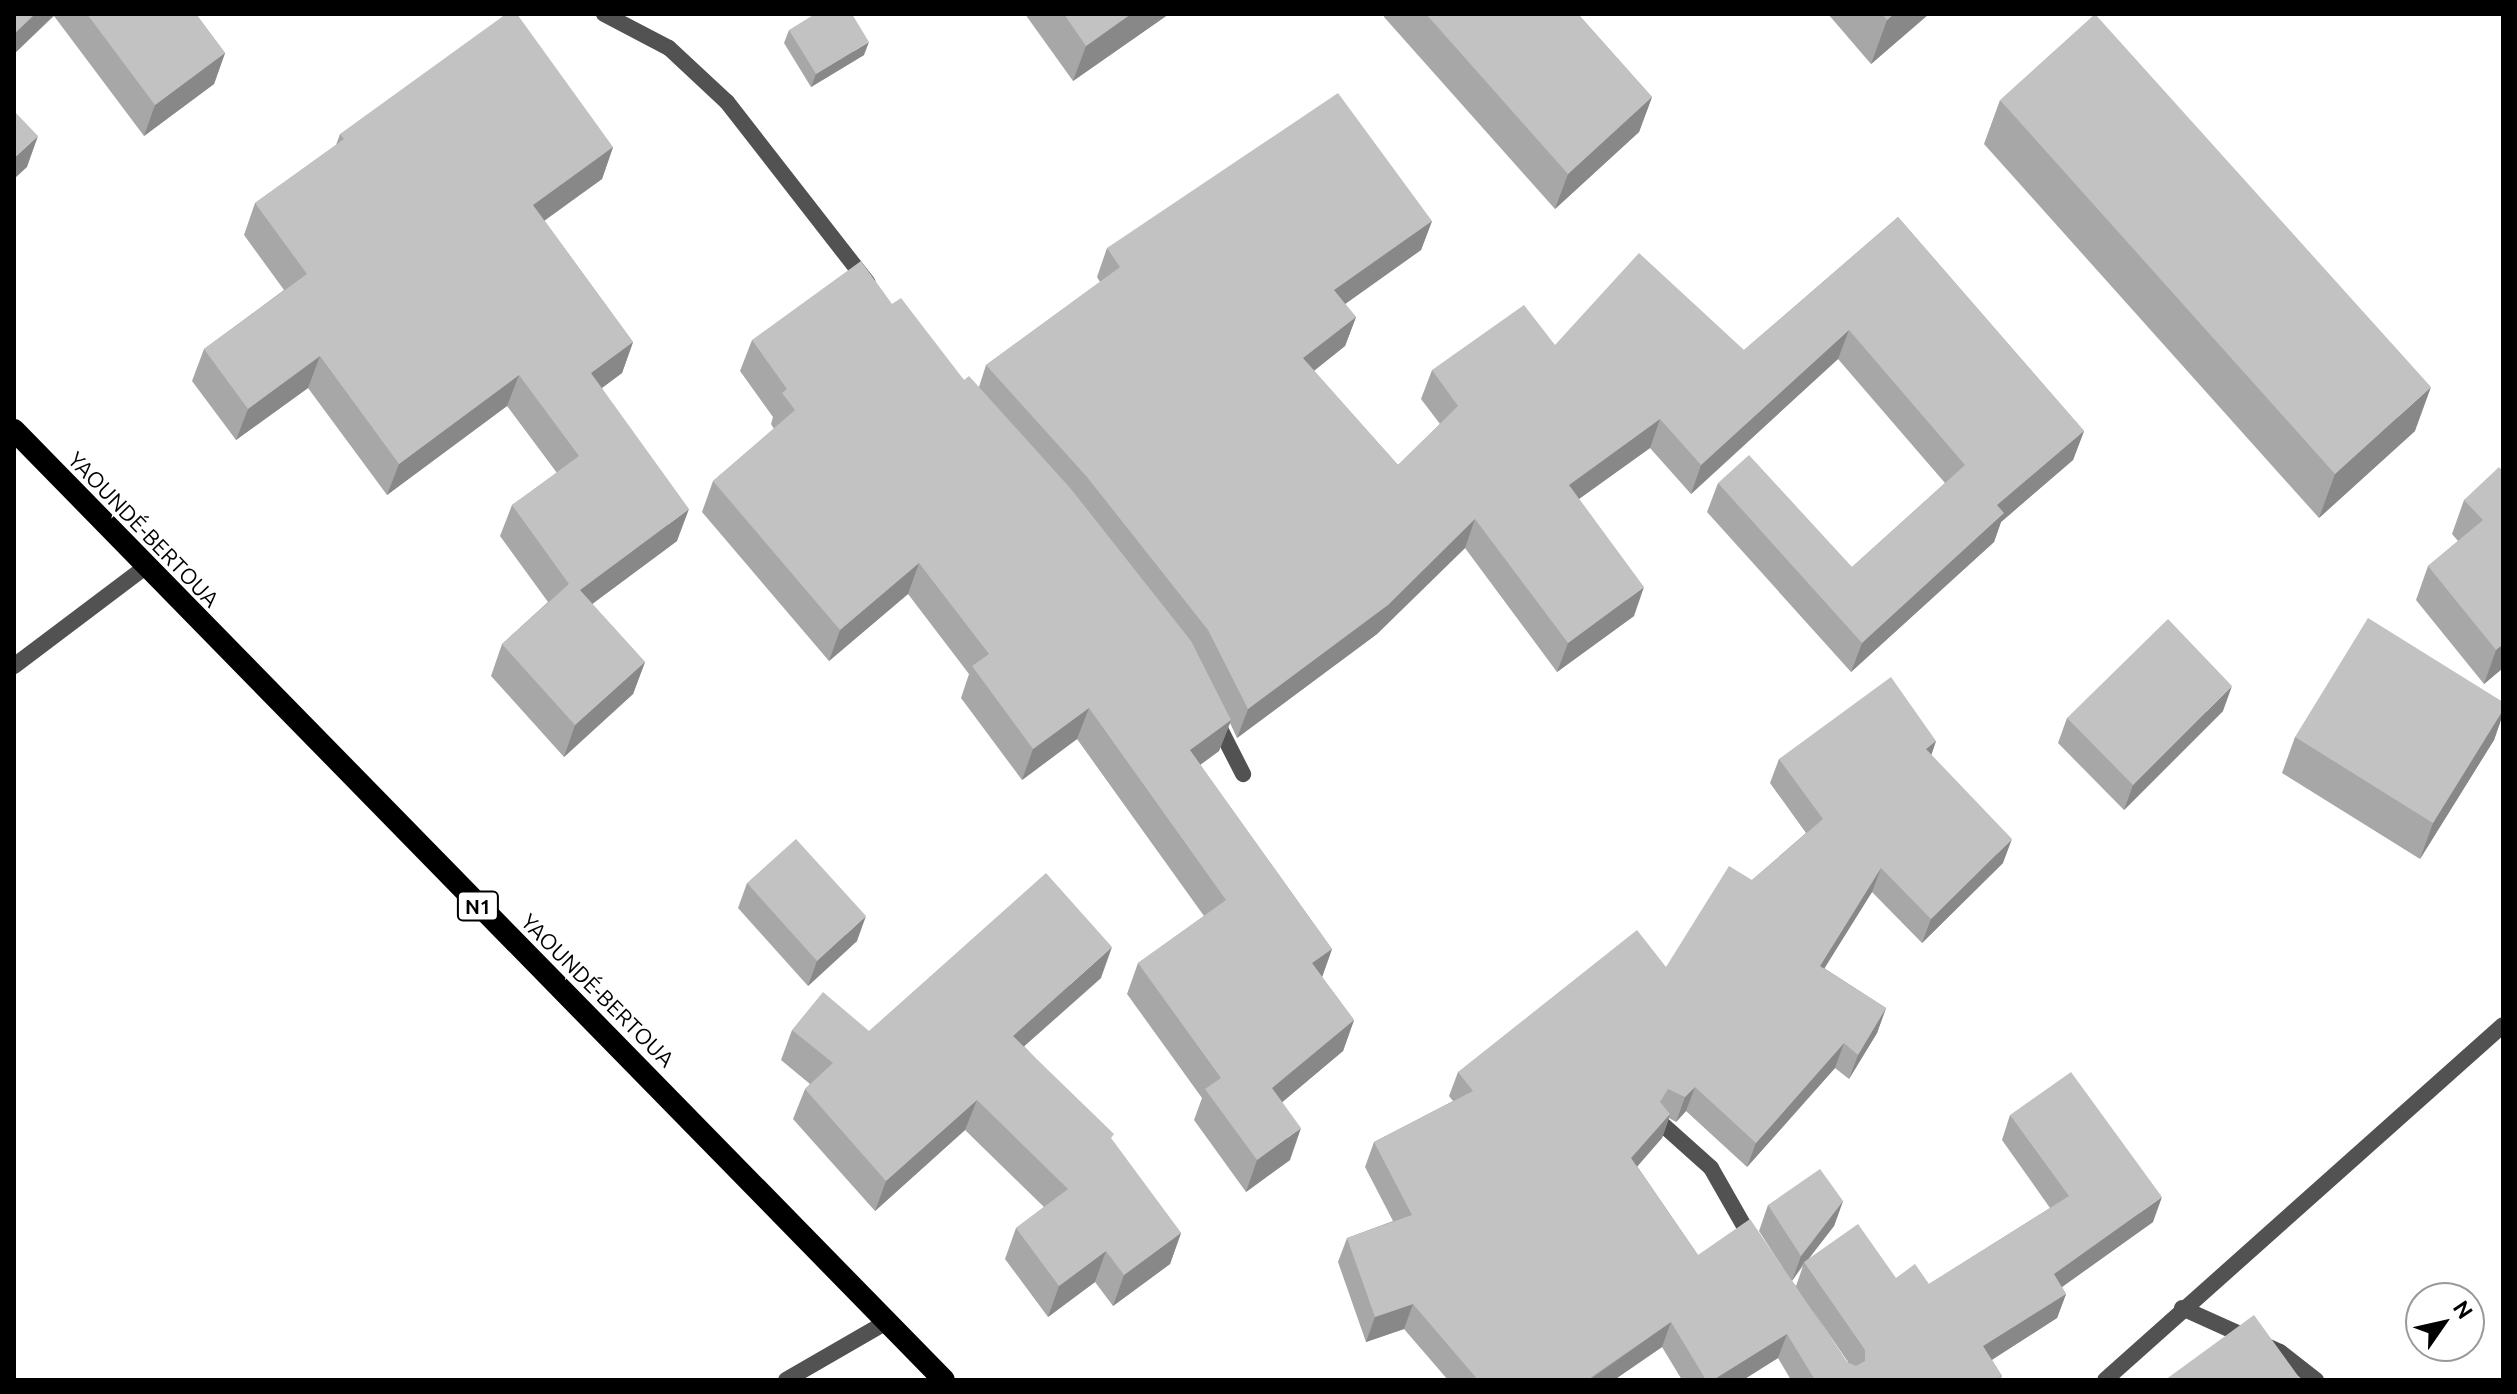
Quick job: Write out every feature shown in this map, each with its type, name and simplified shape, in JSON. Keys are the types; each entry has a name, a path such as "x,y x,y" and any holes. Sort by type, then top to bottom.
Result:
{"highway":[{"name":"YAOUNDÉ-BERTOUA","path":"14,430 144,568 944,1380"}],"street":[{"path":"604,14 669,48 727,102 883,302"},
{"path":"14,666 144,568"},
{"path":"1209,707 1243,774"},
{"path":"2105,1380 2182,1308 2503,1025"},
{"path":"1662,1124 1711,1168 1761,1256"},
{"path":"2182,1308 2280,1352 2316,1380"},
{"path":"786,1380 888,1321"}],"building":[{"path":"14,14 35,14 14,34"},
{"path":"87,14 196,14 225,53 155,105"},
{"path":"506,14 517,14 613,147 533,205 633,342 591,373 689,509 580,590 645,662 575,725 502,644 569,584 512,505 579,456 519,375 399,464 320,356 248,409 204,349 307,274 255,203 344,139 340,134"},
{"path":"815,14 852,14 869,42 816,74 789,30"},
{"path":"1064,14 1131,14 1086,46"},
{"path":"1426,14 1578,14 1652,97 1568,174"},
{"path":"2095,14 2431,387 2335,474 2000,100"},
{"path":"1338,93 1432,221 1334,290 1356,317 1303,358 1398,465 1458,406 1432,370 1524,305 1555,345 1639,253 1744,350 1898,217 2084,431 1997,505 2004,513 1862,643 1718,483 1749,455 1852,567 1965,465 1849,330 1701,465 1660,419 1569,485 1644,587 1568,643 1475,519 1388,605 1248,709 1208,630 1087,477 986,365 1120,267 1107,248"},
{"path":"14,111 38,136 14,158"},
{"path":"861,261 892,304 901,298 964,380 969,376 1071,489 1191,641 1231,720 1190,750 1332,949 1312,963 1354,1020 1272,1088 1301,1128 1257,1160 1205,1089 1221,1078 1138,963 1226,900 1089,708 1033,749 972,666 989,654 919,563 840,630 713,481 795,410 782,393 787,389 752,340"},
{"path":"2499,467 2503,472 2503,644 2496,650 2428,566 2483,520 2464,500"},
{"path":"2368,618 2503,702 2503,710 2433,823 2295,737"},
{"path":"2168,619 2232,686 2133,785 2067,718"},
{"path":"1891,677 1936,741 1926,749 2012,839 1931,919 1881,868 1820,966 1886,1008 1858,1055 1844,1043 1756,1143 1695,1087 1685,1097 1668,1089 1660,1102 1670,1114 1631,1158 1698,1255 1750,1219 1847,1362 1856,1366 1865,1361 1865,1350 1804,1262 1858,1224 1896,1278 1915,1264 1929,1284 2069,1196 2010,1115 2071,1072 2162,1197 2054,1274 2066,1294 1983,1346 2002,1376 1995,1380 1815,1380 1787,1334 1713,1380 1706,1380 1671,1322 1591,1380 1478,1380 1413,1304 1375,1317 1347,1238 1412,1215 1374,1142 1473,1091 1458,1072 1637,930 1666,967 1729,866 1752,880 1823,819 1779,759"},
{"path":"796,839 866,916 817,961 747,883"},
{"path":"1046,873 1112,947 1013,1036 1114,1134 1111,1138 1181,1233 1124,1275 1106,1251 1059,1286 1016,1228 1068,1189 977,1100 886,1181 805,1089 833,1063 792,1030 823,992 869,1031"},
{"path":"1820,1169 1843,1201 1801,1256 1768,1205"},
{"path":"2254,1315 2301,1380 2165,1380"}]}
